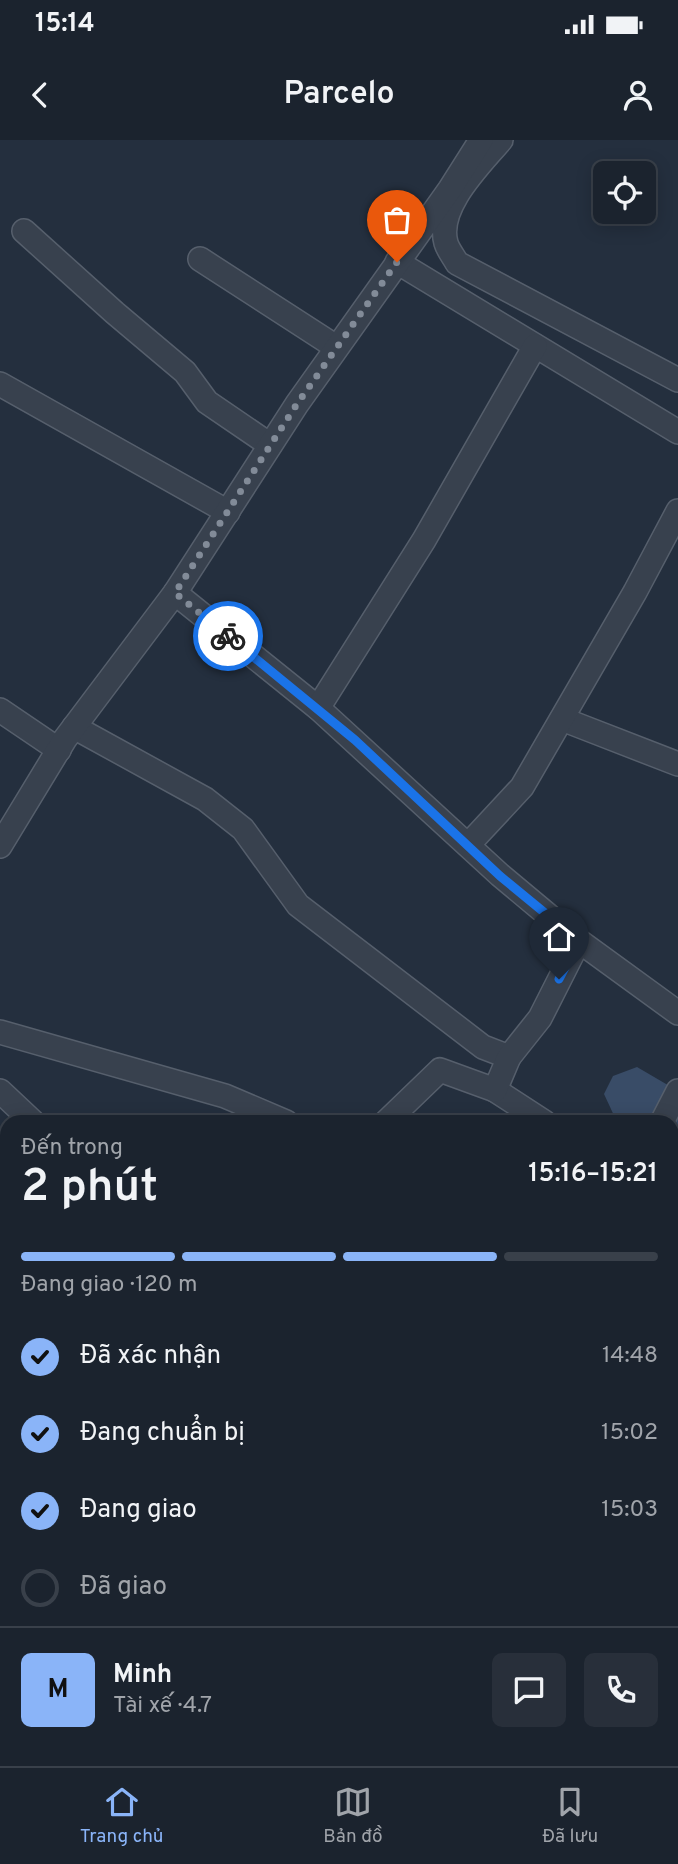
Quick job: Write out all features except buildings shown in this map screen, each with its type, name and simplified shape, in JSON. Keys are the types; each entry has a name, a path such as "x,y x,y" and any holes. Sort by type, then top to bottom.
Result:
{"street":[{"path":"0,846 74,727 175,593 336,347 450,189 481,140"},
{"path":"501,140 460,189 447,221 446,243 457,263 678,380"},
{"path":"24,231 114,313 185,372 207,402 270,445"},
{"path":"200,259 336,347"},
{"path":"397,262 678,432"},
{"path":"318,708 425,540 535,346"},
{"path":"0,384 228,512"},
{"path":"468,845 522,787 635,592 678,511"},
{"path":"175,593 318,708 468,845 579,941 678,1013"},
{"path":"0,710 59,750"},
{"path":"562,719 678,764"},
{"path":"74,727 205,799 243,830 298,905 483,1047 509,1057"},
{"path":"495,1090 509,1057 540,1018 579,941"},
{"path":"0,1032 225,1096 270,1115"},
{"path":"393,1115 440,1070 495,1090 533,1115"},
{"path":"0,1091 26,1115"},
{"path":"666,1115 678,1091"}],"water":[{"path":"637,1067 678,1091 678,1115 614,1115 604,1094 613,1076"}],"way so far":[{"path":"228,636 175,593 297,404 397,262"}],"route":[{"path":"228,636 355,740 500,876 579,941 559,979"}]}
